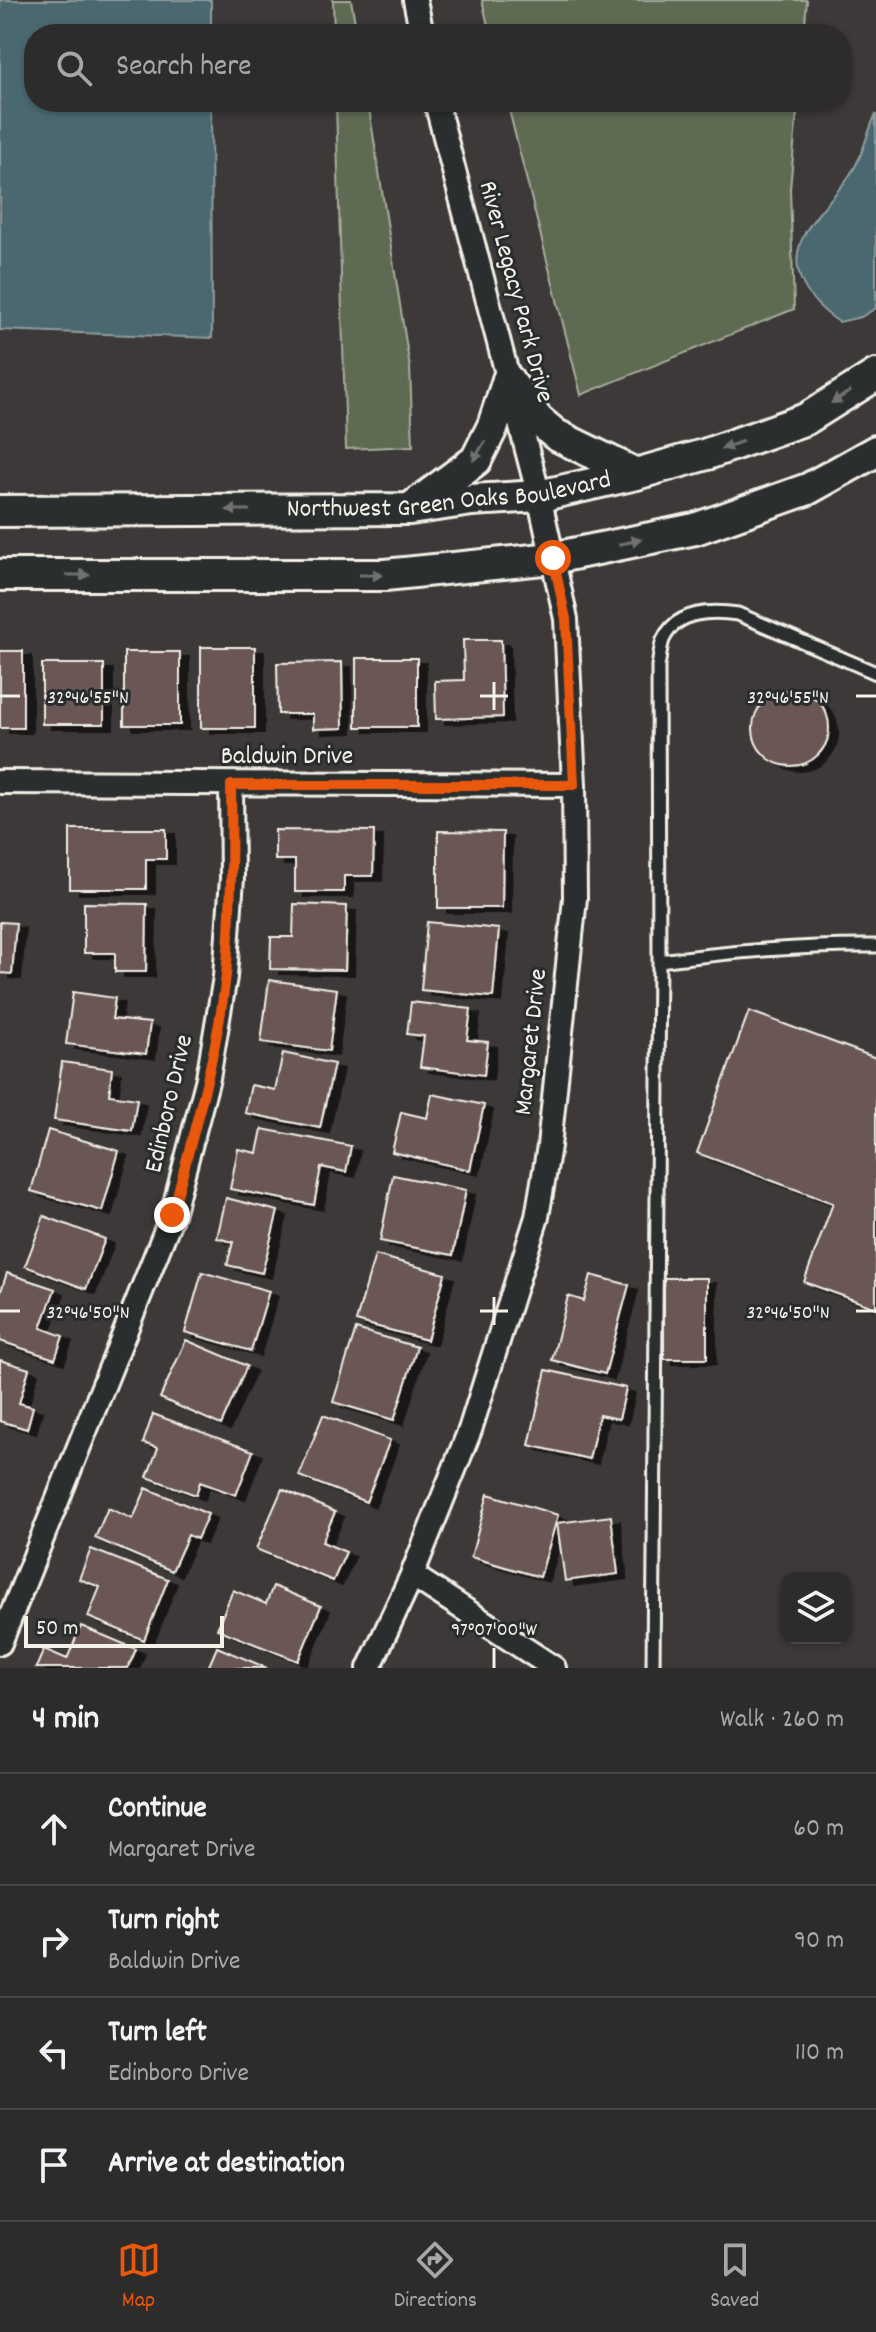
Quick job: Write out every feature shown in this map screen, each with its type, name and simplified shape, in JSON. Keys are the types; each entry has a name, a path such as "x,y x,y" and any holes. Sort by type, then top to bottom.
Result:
{"main road":[{"name":"Northwest Green Oaks Boulevard","path":"0,511 410,509 472,500 539,496 707,454 806,419 876,375"},
{"path":"508,380 538,420 556,435 636,474"},
{"path":"410,509 476,460 493,426 508,380"},
{"path":"0,575 385,575 553,558 695,529 808,489 876,451"}],"street":[{"path":"415,0 420,24"},
{"name":"River Legacy Park Drive","path":"439,112 539,496"},
{"name":"Margaret Drive","path":"369,1668 412,1575 470,1430 537,1217 549,1146 575,898 574,785 566,619 539,496"},
{"name":"Baldwin Drive","path":"0,782 574,785"},
{"name":"Edinboro Drive","path":"0,1643 172,1215 208,1078 225,977 232,878 231,785"},
{"path":"412,1575 554,1668"}],"lane":[{"path":"653,1668 659,961 658,666 663,640 683,620 714,610 738,614 876,673"},
{"path":"659,961 733,951 816,945 876,946"}],"green space":[{"path":"333,0 351,0 355,24 334,24"},
{"path":"482,0 807,0 805,24 488,24"},
{"path":"336,112 370,112 410,368 413,446 346,449"},
{"path":"510,112 797,112 790,189 794,309 581,395"}],"water":[{"path":"0,0 211,0 211,24 24,24 24,112 211,112 212,338 0,330"},
{"path":"876,114 876,308 861,317 839,322 810,296 804,285 797,261 799,248 814,219 854,169"}],"building":[{"path":"463,640 501,640 503,717 436,719 435,681 464,680"},
{"path":"201,647 255,647 255,728 201,728"},
{"path":"0,651 23,651 23,728 0,728"},
{"path":"124,652 180,652 180,725 124,725"},
{"path":"356,658 417,658 417,727 356,727"},
{"path":"342,662 343,728 313,729 313,714 278,714 277,663"},
{"path":"42,664 104,664 104,724 42,724"},
{"path":"784,690 798,690 812,696 823,707 829,728 826,743 818,755 798,766 784,766 770,760 759,749 753,735 753,721 759,707 770,696"},
{"path":"70,829 166,829 166,859 146,859 146,889 70,889"},
{"path":"275,830 374,831 373,876 344,876 344,892 295,892 295,860 275,860"},
{"path":"438,831 503,832 502,908 438,908"},
{"path":"84,903 147,904 146,972 115,972 115,953 84,953"},
{"path":"294,904 347,906 345,970 270,969 271,937 293,937"},
{"path":"0,922 16,923 12,974 0,973"},
{"path":"427,922 499,929 493,997 421,990"},
{"path":"269,980 337,989 329,1051 261,1042"},
{"path":"73,992 115,998 112,1019 150,1023 146,1054 66,1044"},
{"path":"411,1002 471,1009 467,1040 488,1042 484,1075 420,1067 424,1036 407,1034"},
{"path":"749,1011 876,1058 876,1308 804,1282 833,1203 697,1153"},
{"path":"283,1053 334,1064 320,1128 245,1113 251,1085 275,1090"},
{"path":"62,1062 112,1069 109,1095 137,1099 132,1131 54,1120"},
{"path":"432,1094 484,1105 470,1170 392,1152 401,1112 427,1118"},
{"path":"262,1129 351,1146 346,1172 321,1167 314,1205 230,1189 238,1149 257,1153"},
{"path":"48,1130 119,1151 102,1211 31,1191"},
{"path":"393,1175 466,1190 453,1255 380,1241"},
{"path":"226,1198 278,1211 262,1273 227,1265 233,1242 217,1238"},
{"path":"44,1216 105,1239 86,1289 25,1266"},
{"path":"375,1255 445,1274 427,1340 356,1321"},
{"path":"202,1272 269,1291 251,1351 185,1332"},
{"path":"7,1273 55,1289 41,1328 63,1336 55,1359 0,1341 0,1294"},
{"path":"591,1275 629,1285 605,1374 552,1360 568,1296 584,1301"},
{"path":"664,1278 707,1278 707,1359 664,1359"},
{"path":"356,1329 417,1347 394,1420 333,1402"},
{"path":"186,1340 247,1366 221,1425 160,1398"},
{"path":"0,1360 29,1369 19,1403 33,1407 27,1429 0,1421"},
{"path":"546,1370 626,1388 619,1419 599,1415 589,1459 529,1445"},
{"path":"153,1414 253,1451 236,1495 200,1482 196,1495 147,1477 158,1448 143,1443"},
{"path":"323,1415 390,1440 366,1502 299,1476"},
{"path":"146,1488 208,1514 197,1539 188,1535 172,1571 95,1538 108,1508 133,1519"},
{"path":"282,1489 335,1512 322,1542 346,1552 333,1581 256,1549"},
{"path":"488,1494 558,1515 540,1577 471,1557"},
{"path":"611,1516 618,1574 565,1581 557,1523"},
{"path":"91,1549 168,1579 144,1640 88,1617 100,1587 79,1579"},
{"path":"273,1586 321,1606 298,1661 217,1629 233,1590 266,1604"},
{"path":"81,1626 136,1649 128,1668 36,1668 44,1649 67,1659"},
{"path":"217,1647 267,1668 208,1668"}],"route":[{"path":"172,1215 208,1078 225,977 232,878 231,785 574,785 566,619 553,558"}]}
